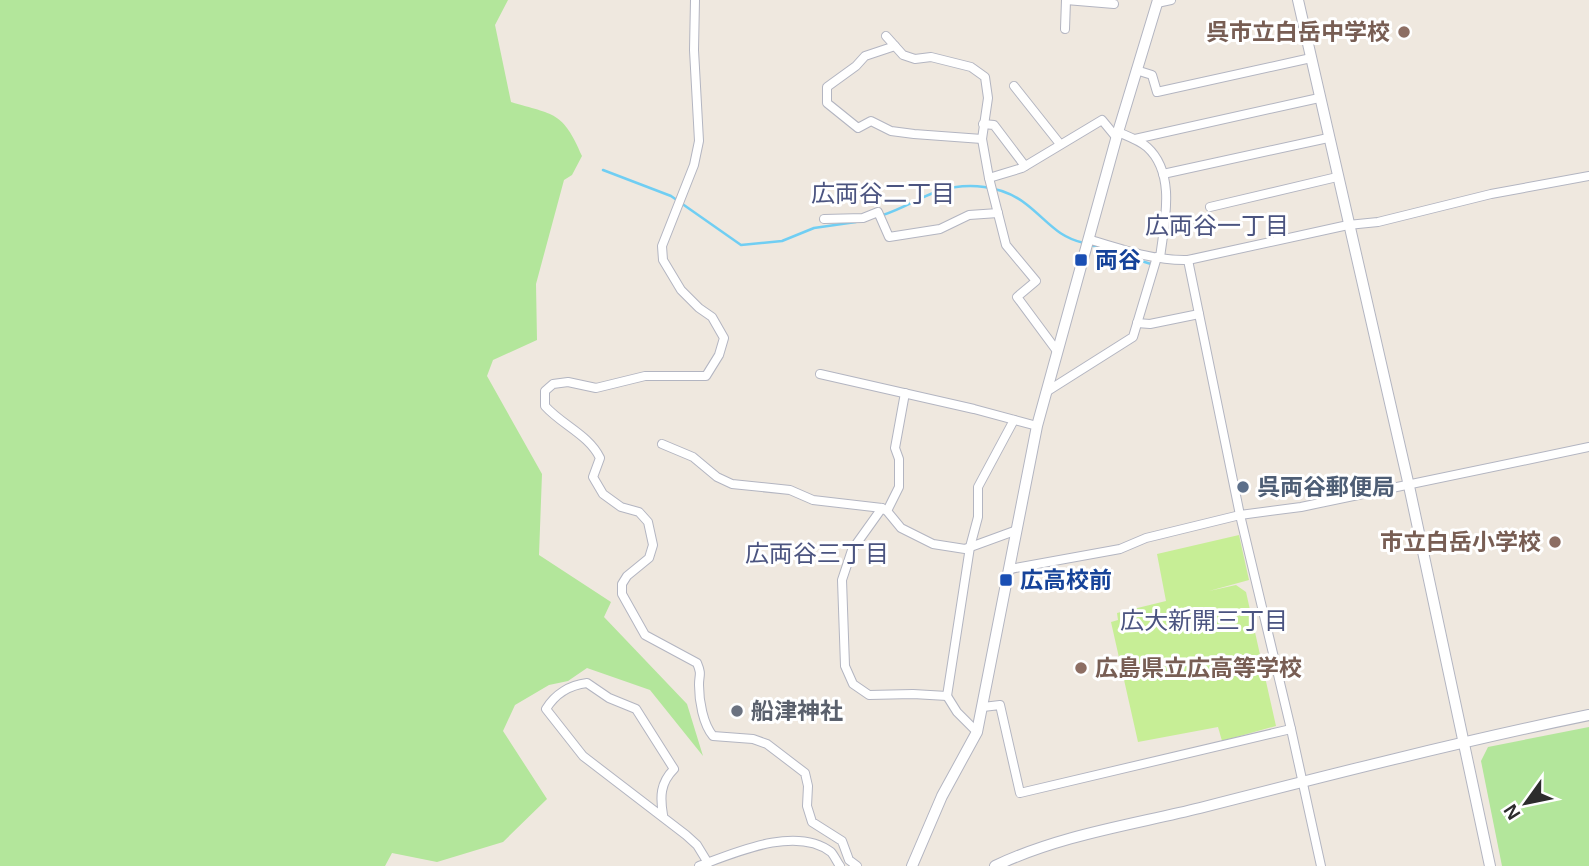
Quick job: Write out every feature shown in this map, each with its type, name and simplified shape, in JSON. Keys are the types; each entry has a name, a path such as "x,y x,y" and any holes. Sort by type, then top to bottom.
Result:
{"street":[{"path":"695,0 694,50 699,141 694,165 662,246 663,260 681,290 712,317 724,338 719,355 706,376 645,376 596,388 568,382 553,383 545,391 545,406 595,447 600,458 593,477 603,494 621,507 639,512 648,522 653,545 649,558 626,576 622,584 622,594 645,635 697,663 702,675 699,685 706,727 713,736 753,739 767,744 805,773 808,786 807,806 813,822 842,841 849,860 857,866"},
{"path":"1065,29 1066,0 1114,4"},
{"path":"912,866 942,796 977,732 1046,392 1157,1 1171,0"},
{"path":"1298,0 1409,486 1490,866"},
{"path":"886,36 902,55 915,60 931,57 971,67 985,77 988,98 982,139 989,178 1006,245 1036,281 1017,297 1057,351"},
{"path":"895,46 865,56 856,66 835,80 827,87 827,103 858,128 871,121 891,131 982,139"},
{"path":"1136,70 1152,75 1157,92 1311,58"},
{"path":"1014,86 1059,145"},
{"path":"1135,139 1319,98"},
{"path":"989,178 1026,166 1102,120 1117,135 1135,139 1148,147 1163,174 1167,206 1158,258 1133,337 1046,392"},
{"path":"983,124 994,125 1026,166"},
{"path":"1163,174 1328,138"},
{"path":"1088,239 1158,258 1188,260 1348,225 1378,222 1491,194 1589,176"},
{"path":"1210,207 1337,177"},
{"path":"824,219 863,218 877,212 889,237 940,229 969,215 998,213"},
{"path":"1188,260 1240,515 1321,866"},
{"path":"1137,324 1199,314"},
{"path":"820,374 1037,426"},
{"path":"905,393 895,448 899,459 900,487 852,550 842,580 845,666 852,684 869,695 947,696"},
{"path":"977,732 957,712 947,696 970,547 978,517 978,487 1014,420"},
{"path":"663,444 693,457 718,477 732,484 790,490 813,500 885,510 901,528 933,544 965,549 1017,530"},
{"path":"1010,569 1120,549 1146,538 1240,515 1301,507 1409,486 1589,447"},
{"path":"663,816 660,797 663,784 674,769 636,709 608,698 597,687 587,683 571,686 555,697 546,709 583,755 697,845 708,863"},
{"path":"984,707 1000,705 1020,793 1291,729"},
{"path":"995,866 1026,851 1065,839 1465,741 1589,715"},
{"path":"699,866 726,862 777,841 799,841 831,853 840,866"}],"green space":[{"path":"0,0 508,0 495,25 511,102 556,117 569,130 582,156 572,175 564,180 536,284 537,340 493,360 487,376 542,474 539,555 611,602 604,617 687,704 703,756 650,690 587,668 568,681 549,685 515,705 503,731 547,799 503,842 437,862 392,853 385,866 0,866"},
{"path":"1239,535 1249,580 1209,591 1236,585 1246,592 1276,726 1222,741 1218,727 1138,742 1111,622 1118,620 1117,613 1166,601 1157,554"},
{"path":"1589,727 1589,866 1502,866 1481,761 1488,747"}],"waterway":[{"path":"603,170 671,196 741,245 782,241 814,228 856,222"},
{"path":"883,215 938,191 984,187 1017,198 1060,233 1084,243"},
{"path":"1091,245 1151,264"}],"place":[{"name":"呉市立白岳中学校","path":"1404,32"},
{"name":"両谷","path":"1081,260"},
{"name":"呉両谷郵便局","path":"1243,487"},
{"name":"市立白岳小学校","path":"1555,542"},
{"name":"広高校前","path":"1006,580"},
{"name":"広島県立広高等学校","path":"1081,668"},
{"name":"船津神社","path":"737,711"}],"district":[{"name":"広両谷二丁目","path":"883,194"},
{"name":"広両谷一丁目","path":"1217,226"},
{"name":"広両谷三丁目","path":"817,554"},
{"name":"広大新開三丁目","path":"1204,621"}]}
